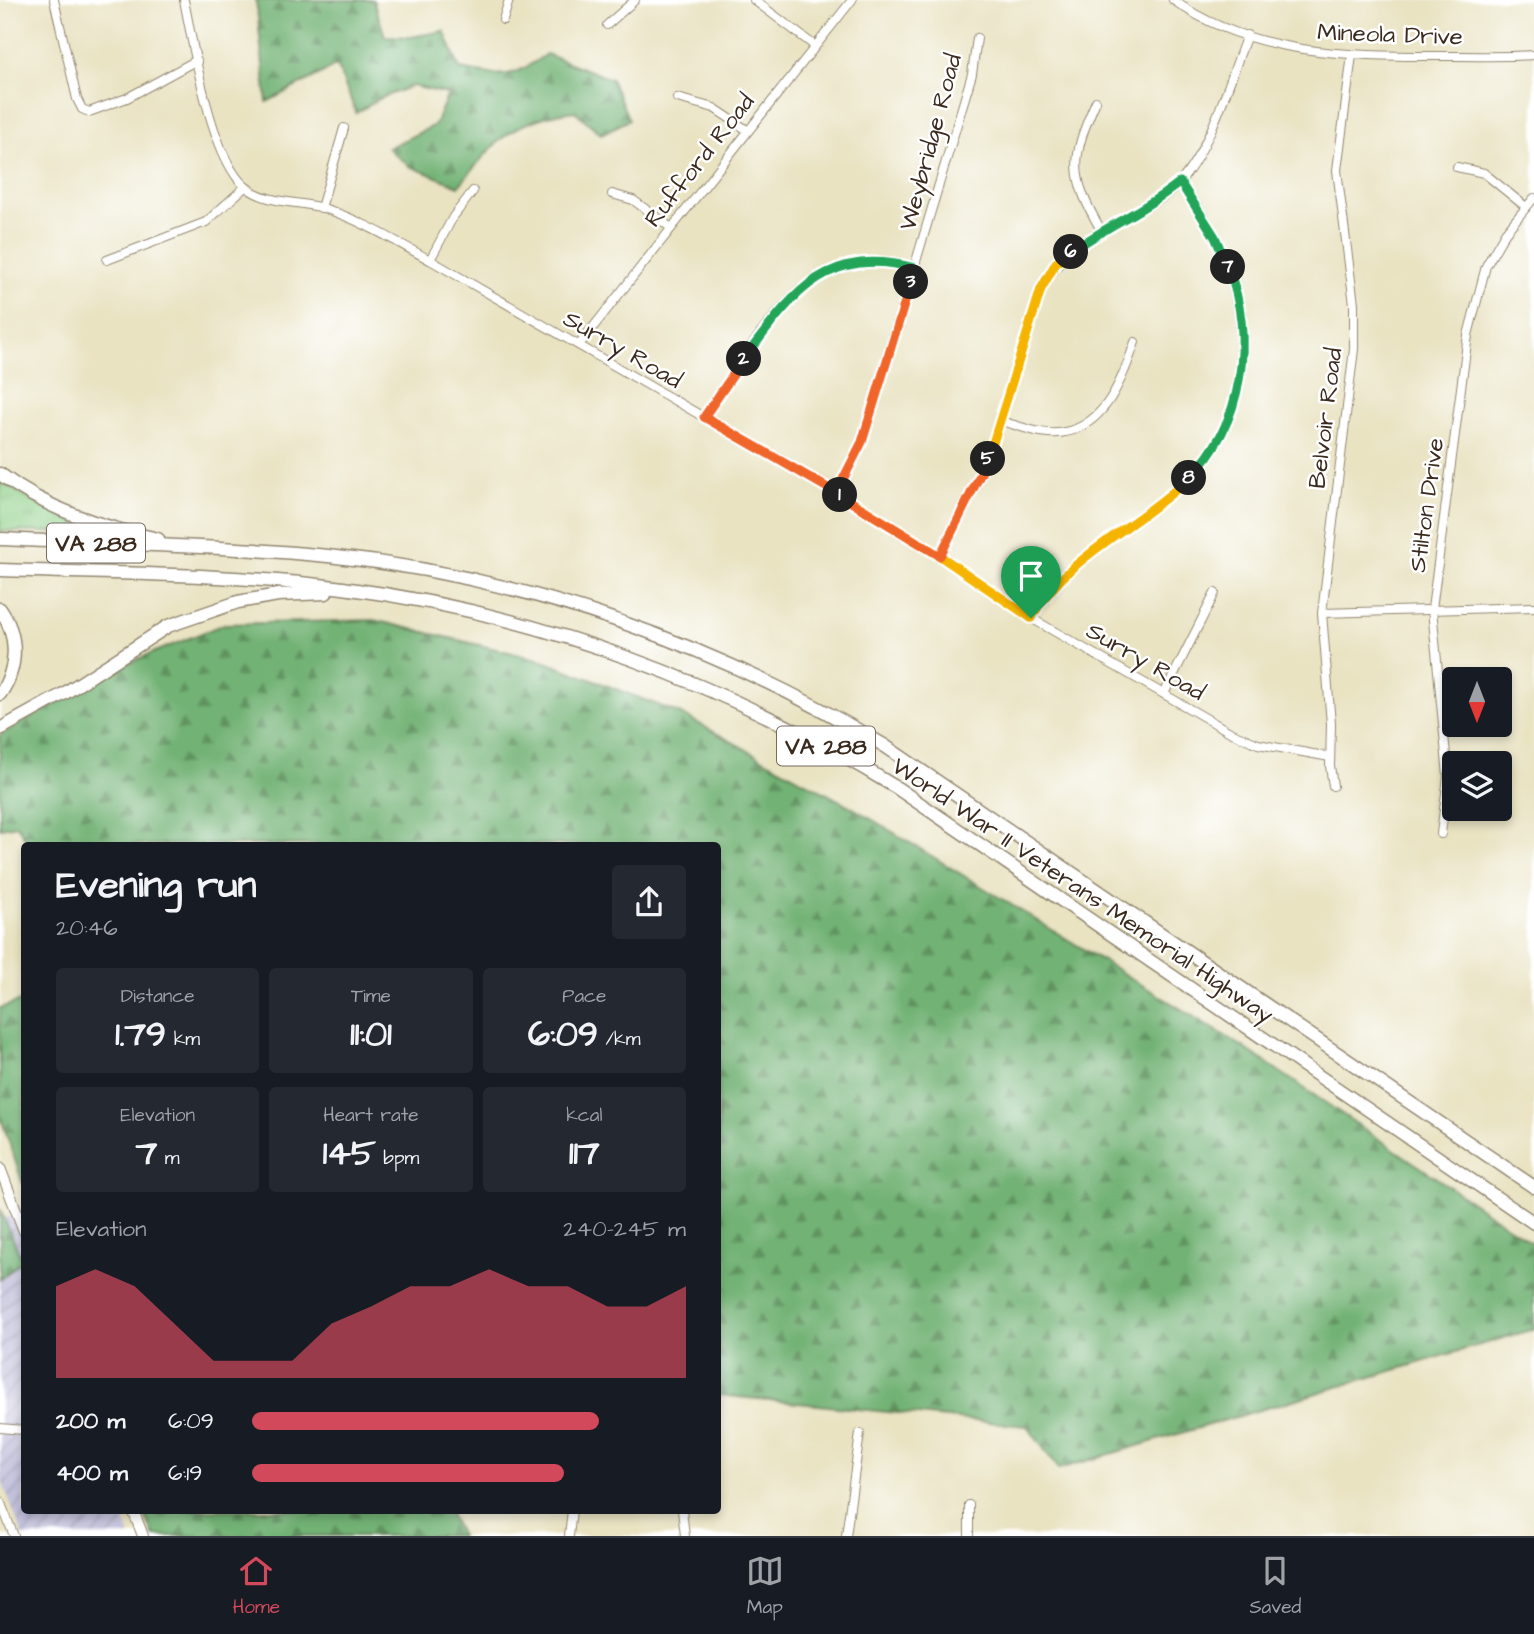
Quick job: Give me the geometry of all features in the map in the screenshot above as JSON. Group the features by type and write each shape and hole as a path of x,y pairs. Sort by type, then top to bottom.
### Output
{"highway":[{"path":"0,474 46,503 93,523 193,547"},
{"name":"World War II Veterans Memorial Highway","path":"0,539 298,553 372,562 516,591 626,624 778,687 857,729 939,780 1534,1187"},
{"name":"World War II Veterans Memorial Highway","path":"0,570 235,579 342,588 476,614 568,639 725,696 815,740 957,829 1534,1223"},
{"path":"0,729 65,692 168,626 238,602 278,595 327,593 342,588"},
{"path":"0,609 11,631 14,654 11,675 0,694"}],"main road":[{"path":"0,1168 21,1223"},
{"path":"135,1514 143,1536"}],"street":[{"path":"54,0 77,99 82,109 89,112 127,99 197,60"},
{"path":"107,260 206,222 245,187 223,156 184,0"},
{"path":"503,19 509,0"},
{"path":"607,25 635,0"},
{"path":"754,0 815,46"},
{"name":"Rufford Road","path":"579,345 852,0"},
{"name":"Mineola Drive","path":"1172,0 1196,14 1247,35 1298,50 1352,55 1534,55"},
{"path":"940,556 984,470 1041,289 1056,263 1101,230 1158,200 1180,182 1209,134 1247,35"},
{"name":"Weybridge Road","path":"836,493 862,442 972,74 977,38"},
{"name":"Belvoir Road","path":"1332,786 1331,724 1322,613 1354,349 1354,304 1338,170 1352,55"},
{"path":"677,98 714,108 747,130"},
{"path":"1096,101 1080,137 1076,163 1080,187 1101,230"},
{"path":"321,208 344,128"},
{"path":"1457,167 1484,173 1526,207"},
{"path":"1031,618 1046,595 1082,558 1194,472 1215,445 1231,412 1240,377 1242,354 1235,285 1215,237 1180,182"},
{"name":"Surry Road","path":"245,187 267,197 321,208 362,223 836,493 940,556 1031,618 1164,694 1258,744 1330,757"},
{"path":"430,260 453,217 473,191"},
{"path":"612,194 634,200 670,228"},
{"name":"Stilton Drive","path":"1441,834 1448,775 1432,609 1475,301 1494,250 1534,198"},
{"path":"704,417 766,329 795,294 815,278 841,266 865,261 892,262 915,268"},
{"path":"1001,421 1037,431 1060,433 1089,420 1118,390 1135,342"},
{"path":"1164,694 1215,593"},
{"path":"1322,613 1534,607"},
{"path":"0,1428 21,1430"},
{"path":"846,1536 860,1433"},
{"path":"0,1501 14,1536"},
{"path":"969,1505 969,1536"},
{"path":"569,1536 572,1514"},
{"path":"682,1514 685,1536"}],"shaded area":[{"path":"21,1215 21,1258 4,1218"},
{"path":"21,1261 21,1514 122,1514 130,1536 23,1536 0,1476 0,1280"}],"green space":[{"path":"256,0 373,0 385,36 411,37 444,31 460,69 505,74 523,69 546,54 611,79 629,120 601,134 575,111 536,119 508,134 496,144 459,186 409,166 388,148 435,125 448,94 412,86 381,98 356,113 337,65 267,102"},
{"path":"0,481 44,508 91,529 92,533 0,531"},
{"path":"374,620 538,659 681,714 855,809 1243,1047 1534,1244 1534,1329 1059,1469 1027,1426 721,1395 721,842 27,842 17,825 0,828 0,735 128,663 224,624"},
{"path":"21,1001 21,1178 0,1115 0,1008"},
{"path":"0,1209 21,1261 0,1280"},
{"path":"145,1514 450,1514 461,1536 154,1536"}],"route":[{"path":"1031,618 940,556 704,417 766,329 795,294 815,278 841,266 865,261 879,260 915,268 862,442 836,493 940,556 984,470 1041,289 1056,263 1101,230 1158,200 1180,182 1215,237 1235,285 1241,320 1242,365 1231,412 1215,445 1194,472 1159,503 1082,558 1046,595 1031,618"}]}
